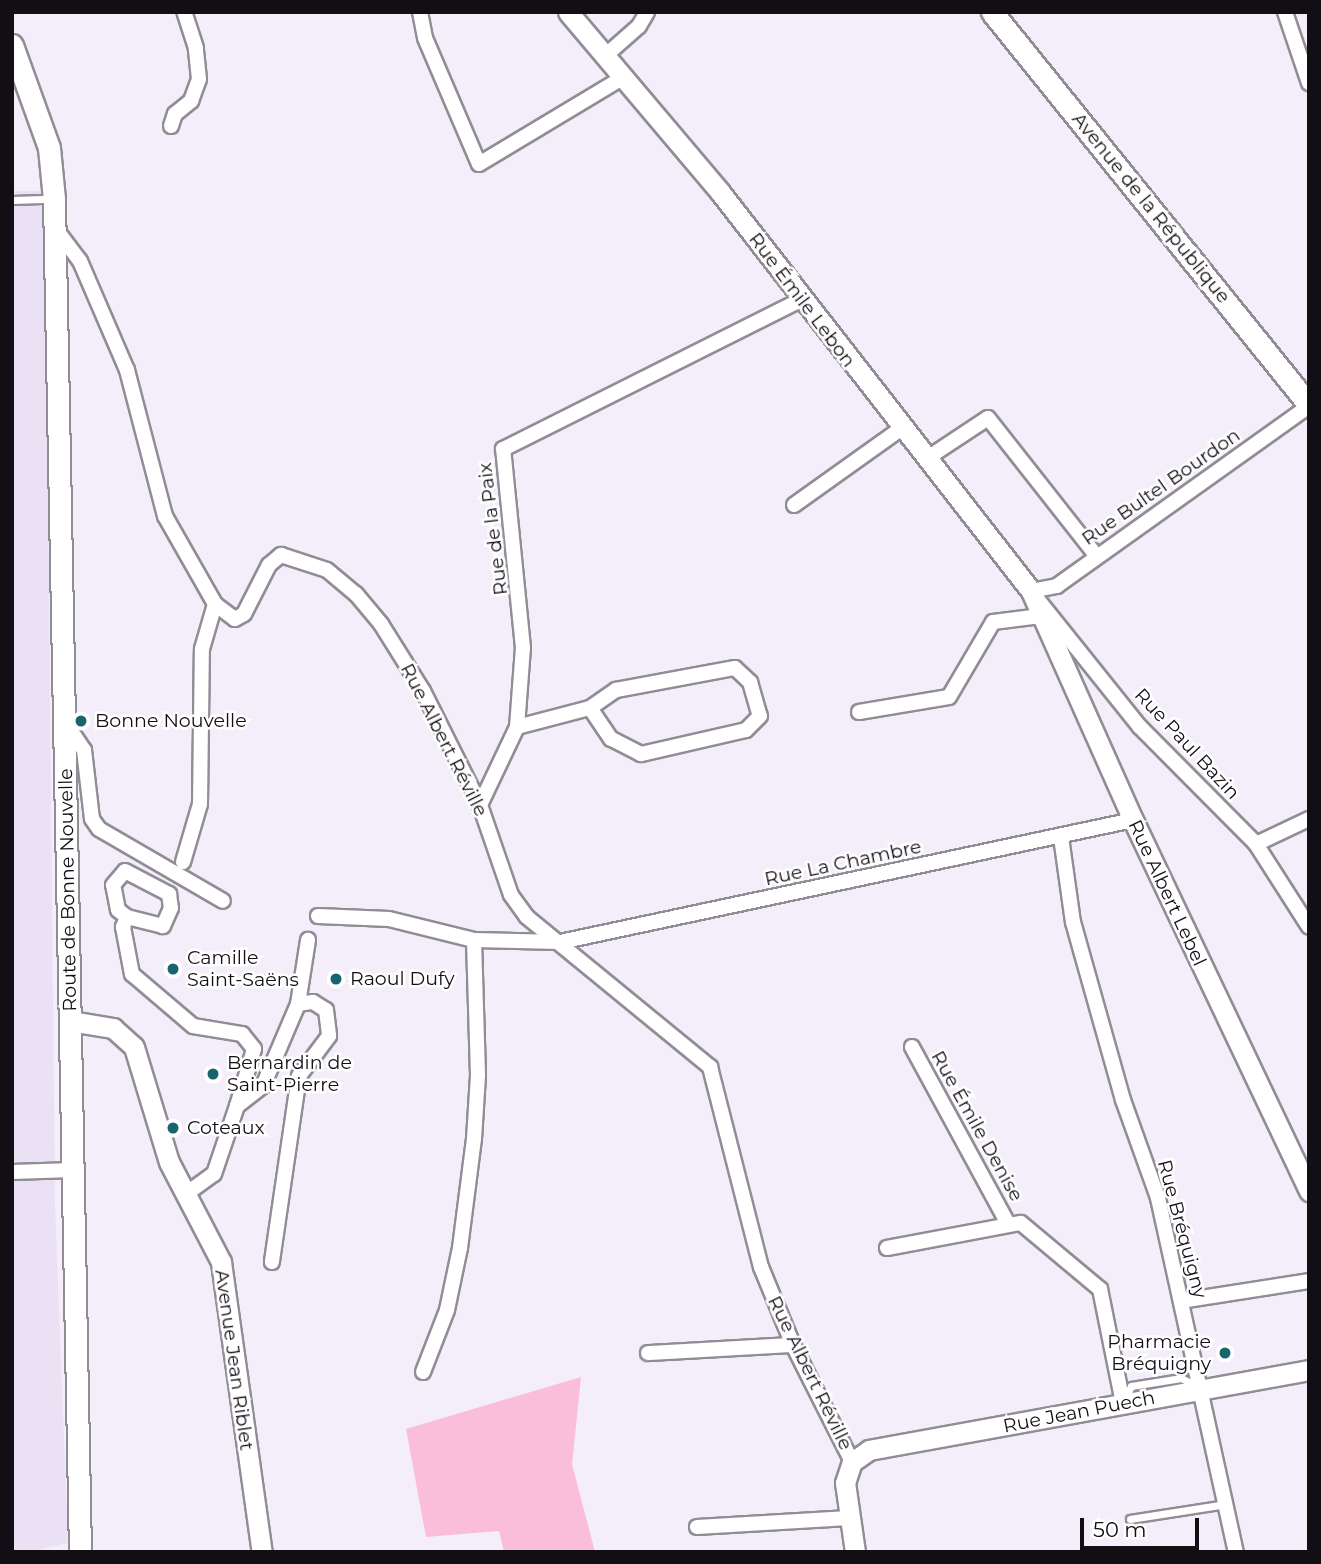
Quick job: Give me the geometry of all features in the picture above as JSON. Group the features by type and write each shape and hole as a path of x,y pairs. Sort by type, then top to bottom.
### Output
{"main road":[{"name":"Avenue de la République","path":"992,12 1309,405"},
{"name":"Route de Bonne Nouvelle","path":"12,45 49,148 54,199 80,1552"}],"street":[{"path":"171,126 175,114 191,101 199,79 196,48 184,12"},
{"path":"420,12 425,38 480,164 622,79"},
{"name":"Rue Émile Lebon","path":"568,12 720,192 801,300 1031,591"},
{"path":"605,56 639,26 647,12"},
{"path":"1285,12 1309,83"},
{"path":"55,228 80,261 127,370 164,516 215,604 202,649 200,804 183,862"},
{"name":"Rue de la Paix","path":"480,804 517,727 522,617 503,449 801,300"},
{"name":"Rue Bultel Bourdon","path":"1031,591 1058,586 1096,555 1309,405"},
{"path":"926,459 988,418 1096,555"},
{"path":"794,505 902,428"},
{"name":"Rue Albert Réville","path":"215,604 235,619 250,605 269,565 281,555 327,570 356,594 381,624 423,691 480,804 511,895 527,917 710,1067 751,1235 793,1345 852,1462 845,1483 855,1552"},
{"name":"Rue Albert Lebel","path":"1031,591 1133,820 1309,1191"},
{"name":"Rue Paul Bazin","path":"1031,591 1140,727 1256,844 1309,927"},
{"path":"859,712 949,697 993,622 1041,616"},
{"path":"517,727 590,708 616,690 734,668 750,682 760,716 746,730 641,754 611,739 590,708"},
{"path":"64,720 84,750 92,819 99,829 222,901"},
{"path":"1256,844 1309,819"},
{"name":"Rue La Chambre","path":"318,916 389,919 474,940 560,942 1133,820"},
{"name":"Rue Bréquigny","path":"1061,837 1073,922 1123,1100 1158,1198 1236,1552"},
{"path":"127,917 123,927 132,974 193,1026 242,1034 254,1049 214,1174 186,1194"},
{"path":"237,1106 263,1086 298,1004 308,940"},
{"path":"423,1372 447,1310 460,1248 474,1139 478,1075 474,940"},
{"path":"272,1262 299,1076 329,1036 326,1010 313,1002 298,1004"},
{"name":"Avenue Jean Riblet","path":"70,1021 113,1028 134,1047 163,1145 221,1262 262,1552"},
{"name":"Rue Émile Denise","path":"912,1048 1008,1224"},
{"path":"12,1172 73,1170"},
{"path":"887,1248 1021,1223 1100,1289 1123,1403"},
{"path":"1181,1301 1309,1281"},
{"path":"648,1353 793,1345"},
{"name":"Rue Jean Puech","path":"852,1462 869,1450 1309,1370"},
{"path":"697,1527 849,1518"}],"lane":[{"path":"12,200 54,199"},
{"path":"1130,1519 1226,1504"}],"shaded area":[{"path":"12,191 45,191 55,1205 68,1543 29,1552 12,1552"},
{"path":"581,1377 572,1464 595,1552 504,1552 499,1531 426,1537 406,1429"}],"place":[{"name":"Bonne Nouvelle","path":"81,721"},
{"name":"Camille Saint-Saëns","path":"173,969"},
{"name":"Raoul Dufy","path":"336,979"},
{"name":"Bernardin de Saint-Pierre","path":"213,1074"},
{"name":"Coteaux","path":"173,1128"},
{"name":"Pharmacie Bréquigny","path":"1225,1353"}]}
